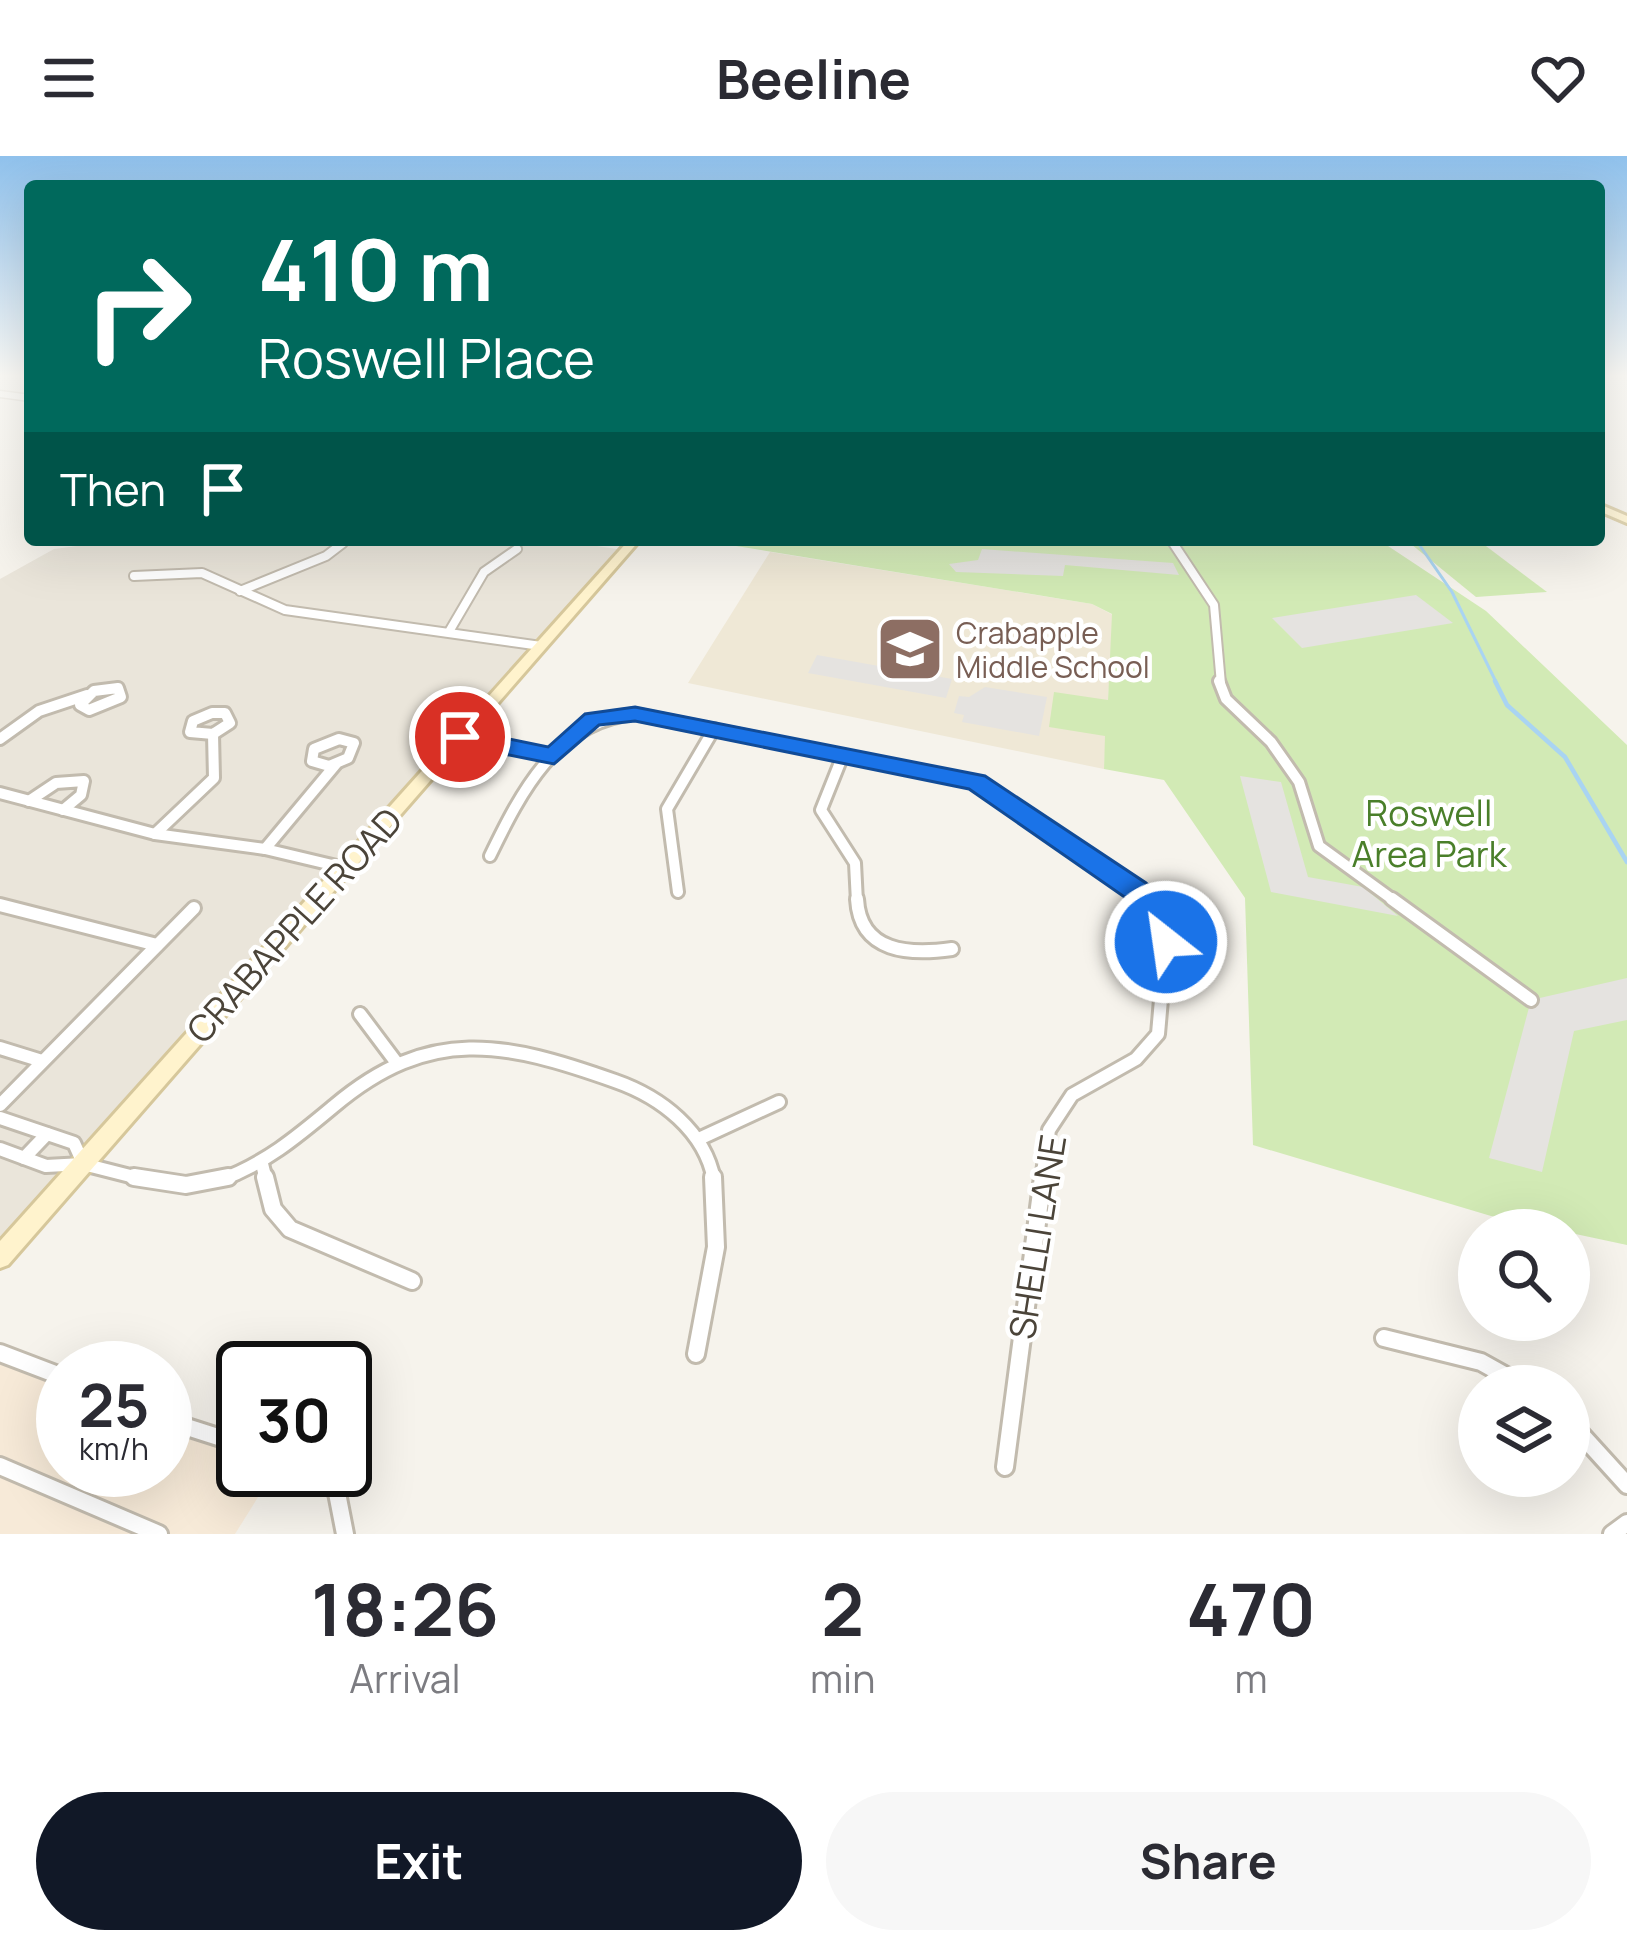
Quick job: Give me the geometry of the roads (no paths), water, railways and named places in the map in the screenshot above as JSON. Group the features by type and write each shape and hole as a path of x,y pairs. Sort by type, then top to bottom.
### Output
{"street":[{"path":"240,591 326,556 339,546"},
{"name":"CRABAPPLE ROAD","path":"0,1257 630,546"},
{"path":"1175,546 1214,604 1217,674 1226,699 1283,758 1298,782 1319,846 1531,1000"},
{"path":"450,630 469,606 485,567 517,549"},
{"path":"134,576 184,570 272,607 541,646"},
{"path":"0,739 39,711 87,694"},
{"name":"SHELLI LANE","path":"490,856 505,823 554,756 579,727 611,714 714,729 988,787 1136,891 1165,930 1158,1034 1136,1059 1072,1095 1049,1130 1005,1467"},
{"path":"678,892 668,808 714,729"},
{"path":"155,834 214,778 213,734"},
{"path":"460,737 554,756"},
{"path":"843,755 821,810 855,863 858,919 885,948 906,956 952,949"},
{"path":"265,849 336,764"},
{"path":"29,801 56,783 84,781 81,795 63,810"},
{"path":"0,793 155,834 265,849 345,868"},
{"path":"0,905 158,945"},
{"path":"0,1105 194,908"},
{"path":"360,1014 396,1062"},
{"path":"0,1149 50,1167 83,1163 152,1185 190,1186 262,1164 396,1062 472,1041 627,1081 674,1108 701,1138 720,1192 716,1266 696,1354"},
{"path":"0,1048 42,1061"},
{"path":"701,1138 779,1102"},
{"path":"0,1118 74,1143 83,1163"},
{"path":"24,1158 46,1135"},
{"path":"262,1164 273,1209 290,1229 412,1281"},
{"path":"1384,1338 1486,1365"},
{"path":"0,1353 36,1367"},
{"path":"1590,1444 1627,1485"},
{"path":"0,1466 159,1534"},
{"path":"338,1497 345,1534"},
{"path":"1612,1534 1627,1523"}],"waterway":[{"path":"1420,546 1452,592 1497,684"},
{"path":"1495,681 1507,705 1565,757 1627,862"}],"place":[{"name":"Crabapple Middle School","path":"910,649"}],"park label":[{"name":"Roswell Area Park","path":"1429,832"}]}
